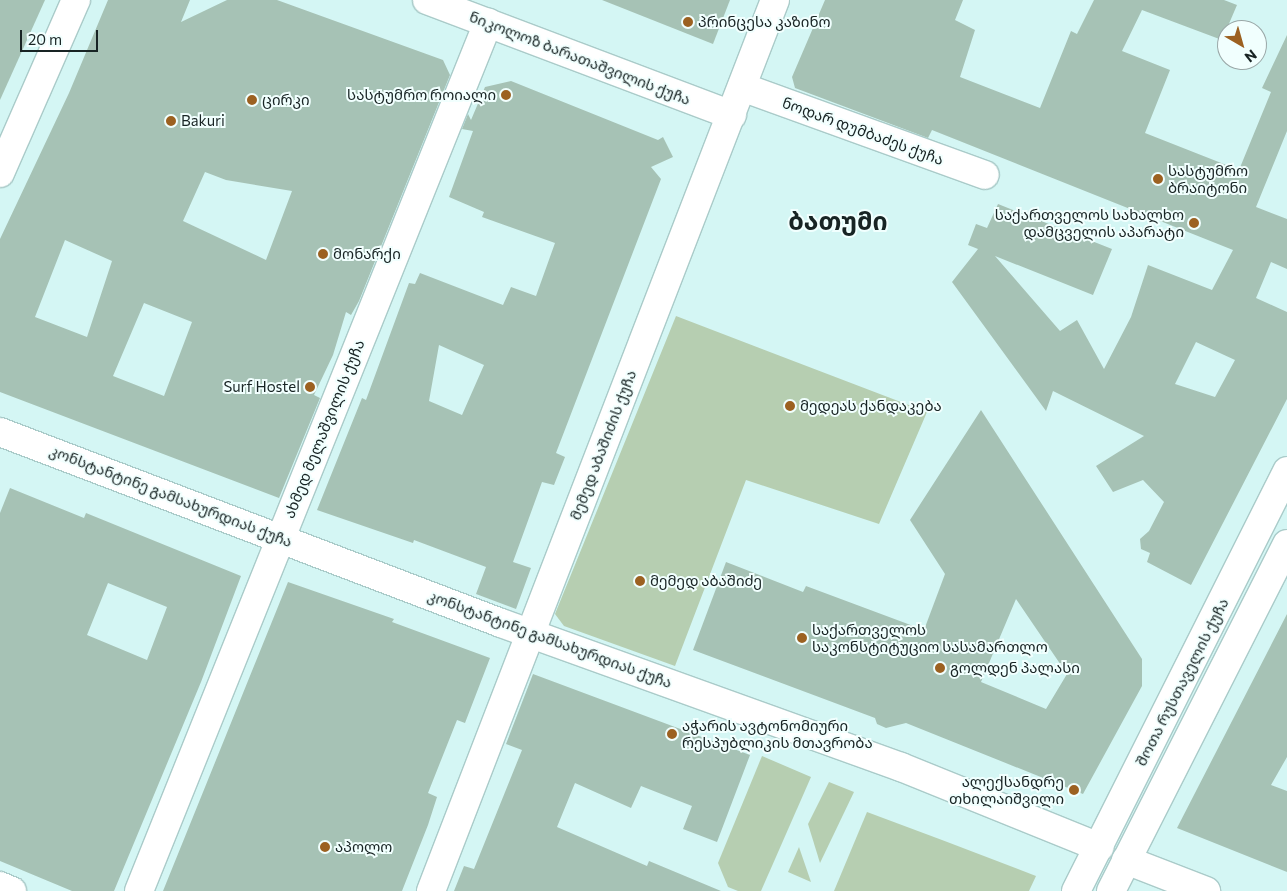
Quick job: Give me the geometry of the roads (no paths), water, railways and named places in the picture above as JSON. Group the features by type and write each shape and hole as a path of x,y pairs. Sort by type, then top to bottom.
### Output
{"street":[{"path":"0,173 76,0"},
{"name":"ნიკოლოზ ბარათაშვილის ქუჩა","path":"427,0 732,115"},
{"name":"მემედ აბაშიძის ქუჩა","path":"432,891 775,0"},
{"name":"ახმედ მელაშვილის ქუჩა","path":"140,891 279,538 488,23"},
{"name":"ნოდარ დუმბაძეს ქუჩა","path":"742,87 985,174"},
{"name":"კონსტანტინე გამსახურდიას ქუჩა","path":"3,441 279,538 530,633 901,767 1098,847"},
{"name":"შოთა რუსთაველის ქუჩა","path":"1076,891 1287,472"},
{"name":"შოთა რუსთაველის ქუჩა","path":"1111,891 1287,544"},
{"path":"1126,860 1206,891"},
{"path":"0,886 12,891"}],"place":[{"name":"პრინცესა კაზინო","path":"688,22"},
{"name":"სასტუმრო როიალი","path":"506,95"},
{"name":"ცირკი","path":"252,100"},
{"name":"Bakuri","path":"171,121"},
{"name":"სასტუმრო ბრაიტონი","path":"1158,179"},
{"name":"საქართველოს სახალხო დამცველის აპარატი","path":"1194,223"},
{"name":"მონარქი","path":"323,254"},
{"name":"Surf Hostel","path":"310,387"},
{"name":"მედეას ქანდაკება","path":"790,406"},
{"name":"მემედ აბაშიძე","path":"640,581"},
{"name":"საქართველოს საკონსტიტუციო სასამართლო","path":"802,638"},
{"name":"გოლდენ პალასი","path":"940,668"},
{"name":"აჭარის ავტონომიური რესპუბლიკის მთავრობა","path":"672,734"},
{"name":"ალექსანდრე თხილაიშვილი","path":"1074,790"},
{"name":"აპოლო","path":"325,847"}],"district":[{"name":"ბათუმი","path":"838,220"}]}
